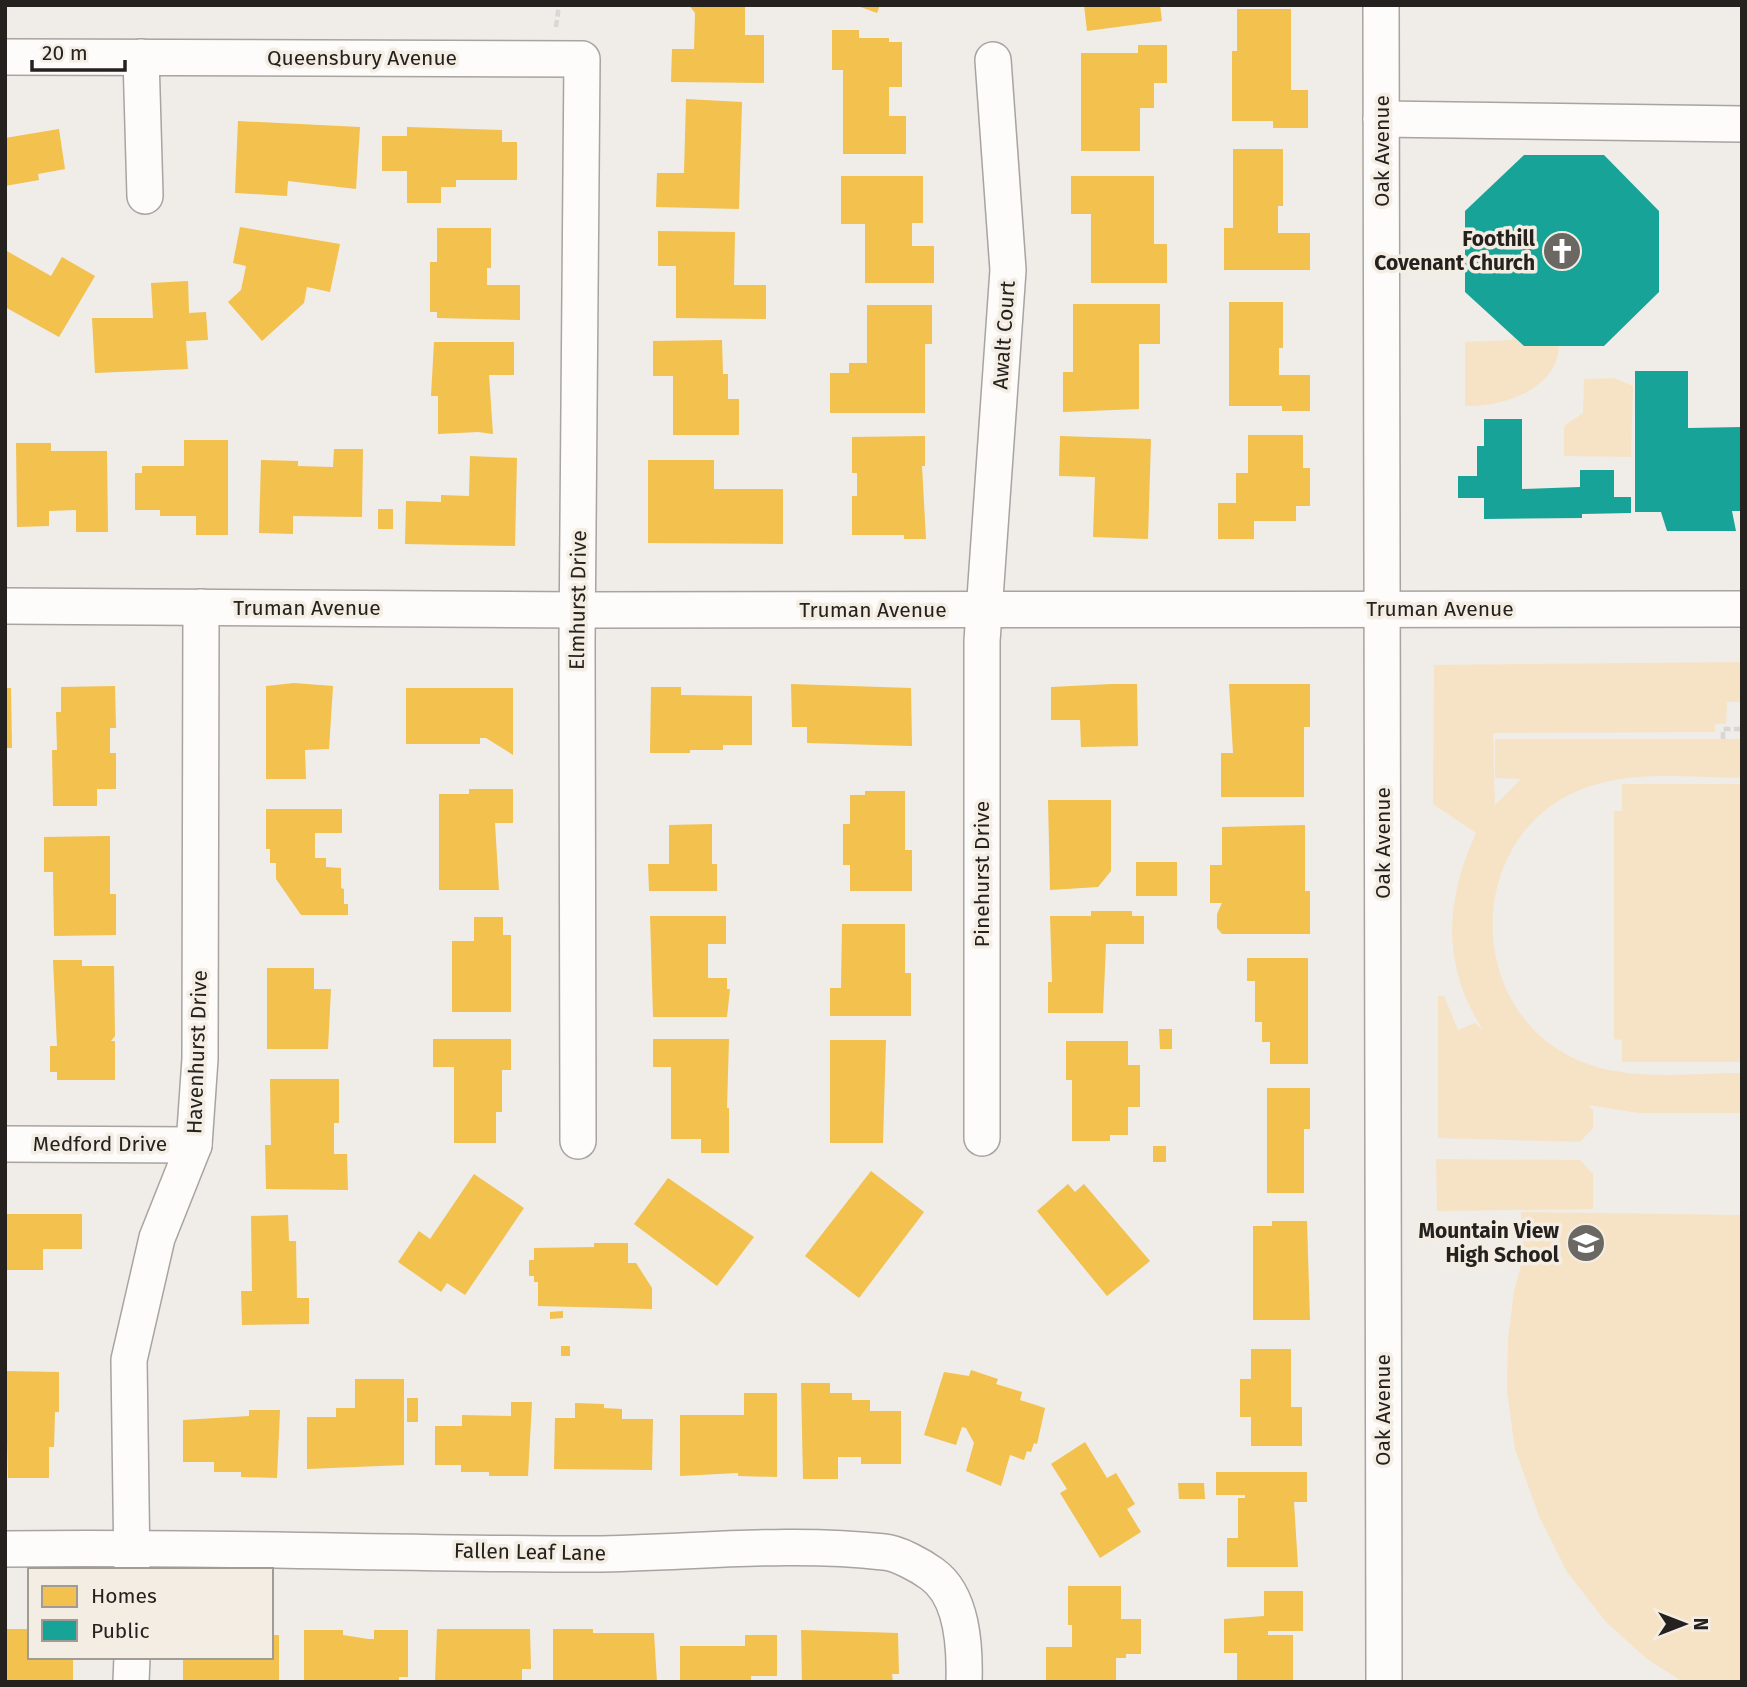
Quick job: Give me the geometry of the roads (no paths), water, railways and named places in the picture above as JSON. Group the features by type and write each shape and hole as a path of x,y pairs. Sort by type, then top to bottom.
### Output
{"street":[{"name":"Oak Avenue","path":"1381,5 1384,1682"},
{"name":"Queensbury Avenue","path":"5,57 582,59"},
{"path":"141,57 145,196"},
{"name":"Elmhurst Drive","path":"578,1141 582,59"},
{"name":"Awalt Court","path":"985,610 1008,270 993,60"},
{"path":"1381,119 1742,124"},
{"name":"Truman Avenue","path":"5,606 578,610 1742,609"},
{"name":"Havenhurst Drive","path":"132,1558 128,1360 157,1238 194,1145 200,1045 201,607"},
{"name":"Pinehurst Drive","path":"982,1138 982,641 985,610"},
{"name":"Medford Drive","path":"5,1144 194,1145"},
{"name":"Fallen Leaf Lane","path":"5,1549 132,1558 594,1554 792,1548 888,1552 934,1575 954,1602 964,1657 964,1682"},
{"path":"131,1682 132,1659"}],"place":[{"name":"Foothill Covenant Church","path":"1562,251"},
{"name":"Mountain View High School","path":"1586,1243"}]}
